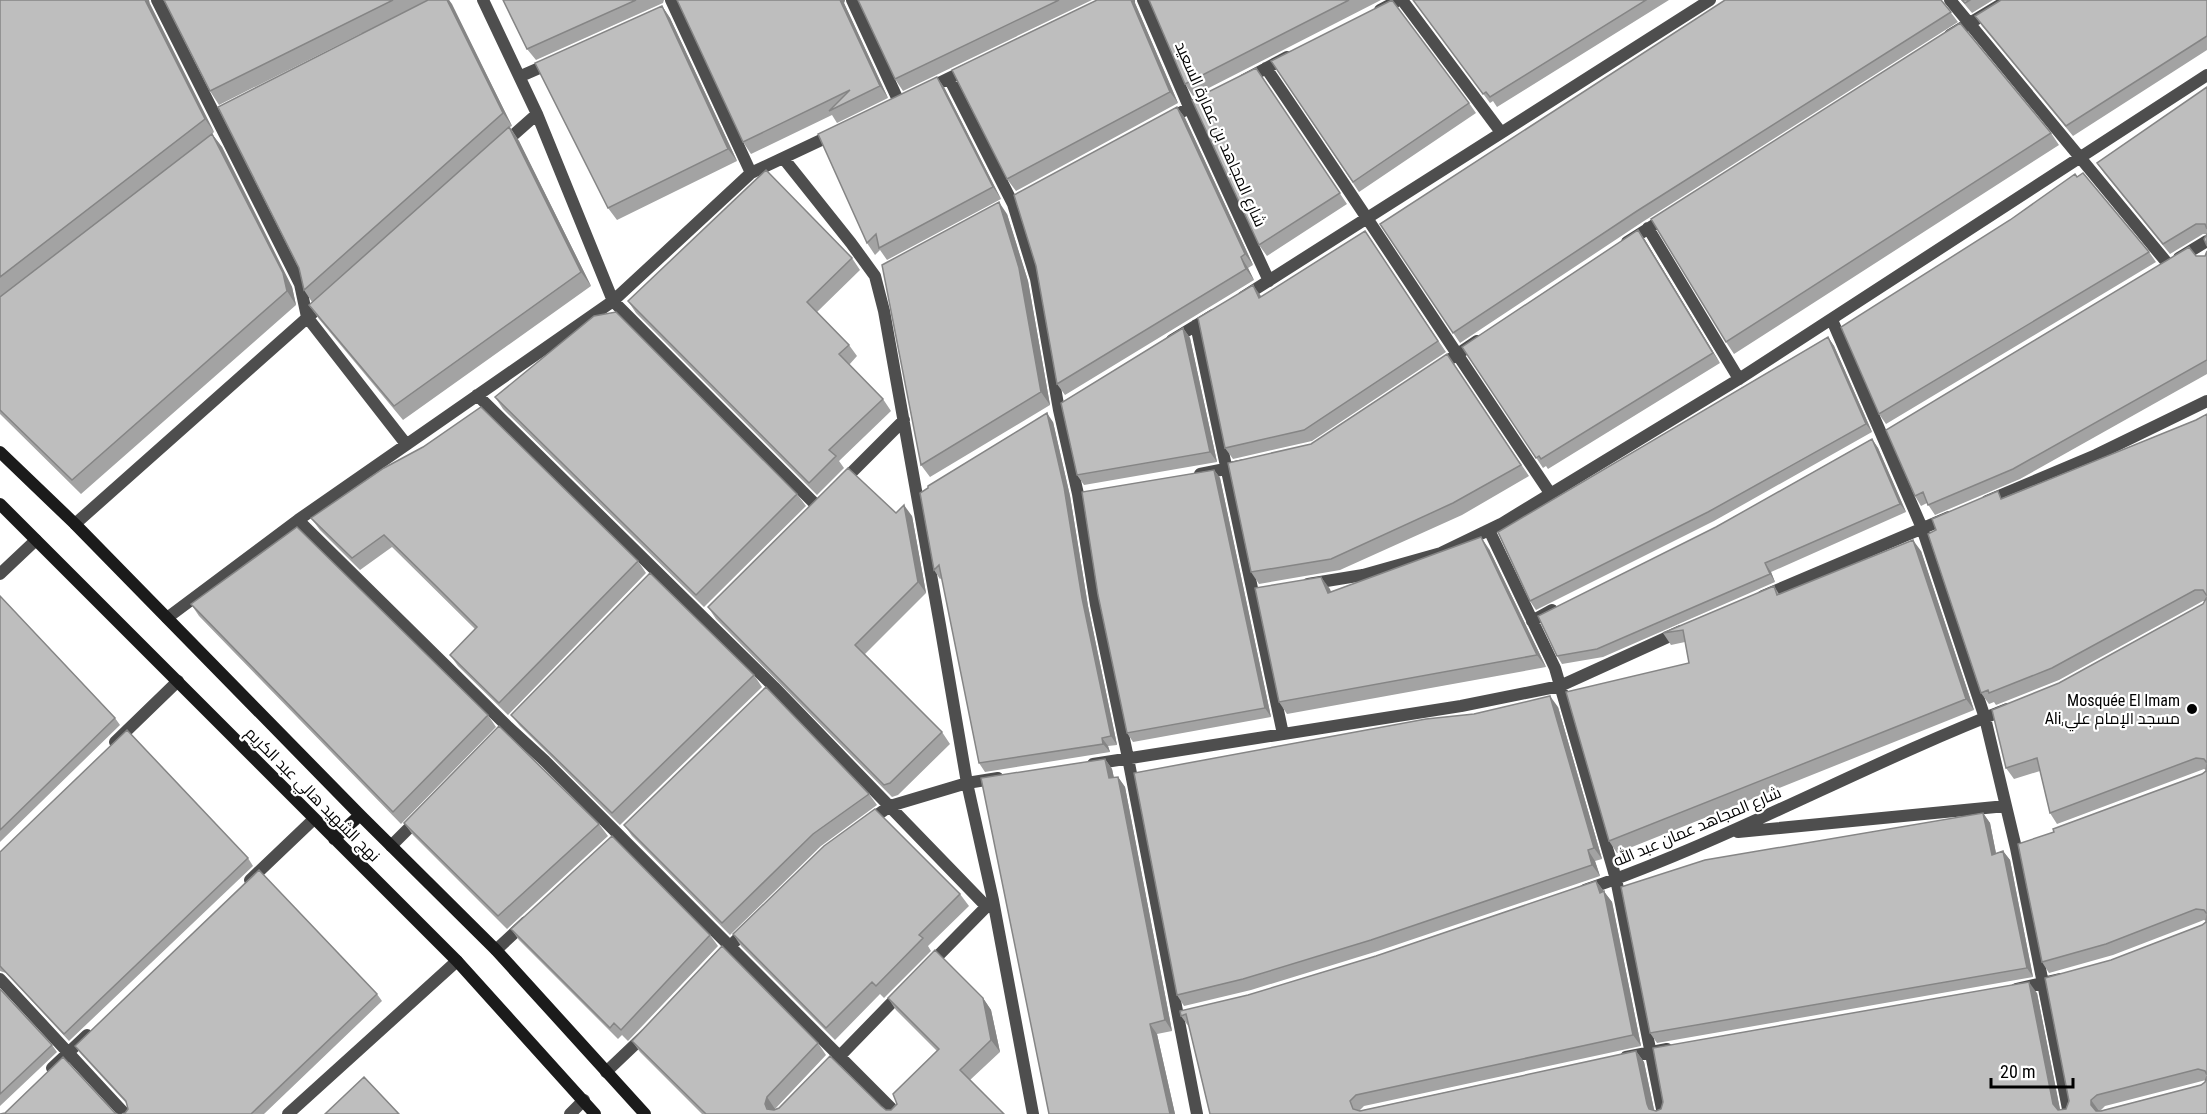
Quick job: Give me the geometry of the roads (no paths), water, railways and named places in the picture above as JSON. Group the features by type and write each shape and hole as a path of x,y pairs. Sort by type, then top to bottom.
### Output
{"main road":[{"path":"0,452 75,524 360,815 496,950 645,1114"},
{"name":"نهج الشهيد هالي عبد الكريم","path":"0,504 457,962 595,1114"},
{"path":"334,838 360,815"}],"street":[{"path":"157,0 220,113 219,138 300,284 307,317 406,444"},
{"path":"483,0 521,76 613,301 821,502 903,420"},
{"path":"852,0 904,100 982,63"},
{"name":"شارع المجاهد بن عمارة السعيد","path":"1143,0 1269,281"},
{"path":"1371,14 1400,0 1500,131"},
{"path":"1166,344 1269,281 1500,131 1710,0"},
{"path":"1950,0 2082,158 2163,267 2203,244 2207,259"},
{"path":"1938,43 2008,0"},
{"path":"673,6 751,173"},
{"path":"1237,83 1295,53"},
{"path":"521,76 562,58"},
{"path":"1266,68 1368,217 1456,354 1550,493"},
{"path":"1297,586 1363,575 1441,553 1488,530 1739,379 2207,75"},
{"path":"949,78 1012,204 1036,279 1059,410 1084,493 1096,605 1183,1015 1197,1114"},
{"path":"1160,124 1218,93"},
{"path":"493,153 537,114"},
{"path":"167,618 298,520 613,301 751,173 847,128"},
{"path":"784,159 851,243 880,274 884,311 903,420 922,492 967,783 989,903 1033,1114"},
{"path":"1619,247 1678,209"},
{"path":"1648,228 1739,379"},
{"path":"75,524 334,294"},
{"path":"1832,320 1922,528 1985,718 2006,806 2021,846 2042,984 2069,1114"},
{"path":"1196,325 1226,469 1259,592 1283,734"},
{"path":"1429,373 1485,336"},
{"path":"477,395 653,577 708,615 769,691 989,903"},
{"path":"1749,602 2096,455 2207,401"},
{"path":"1192,475 1255,463"},
{"path":"298,520 545,761 618,837 897,1114"},
{"path":"1488,530 1555,668 1616,879 1663,1114"},
{"path":"0,574 36,540"},
{"path":"1532,621 1562,605"},
{"path":"1082,765 1461,706 1560,686 1696,625"},
{"path":"102,755 178,681"},
{"name":"شارع المجاهد عمان عبد الله","path":"1571,894 1616,879 1727,833 2019,705"},
{"path":"854,832 890,806 967,783 1013,776"},
{"path":"1727,833 2006,806"},
{"path":"391,846 424,812"},
{"path":"238,892 314,819"},
{"path":"822,1073 989,903"},
{"path":"496,950 531,918"},
{"path":"705,973 754,923"},
{"path":"288,1114 457,962"},
{"path":"2007,990 2074,975"},
{"path":"0,979 125,1114"},
{"path":"606,1072 655,1024"},
{"path":"44,1076 93,1029"},
{"path":"1617,1059 1674,1048"},
{"path":"570,1114 584,1100"}],"place":[{"name":"Mosquée El Imam Ali,مسجد الإمام علي","path":"2192,709"}]}
